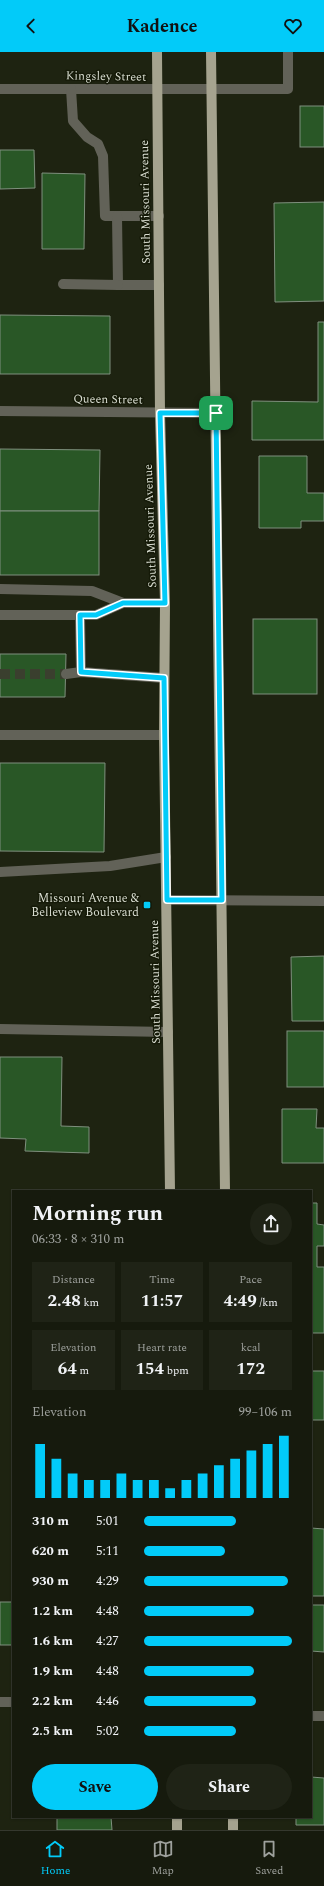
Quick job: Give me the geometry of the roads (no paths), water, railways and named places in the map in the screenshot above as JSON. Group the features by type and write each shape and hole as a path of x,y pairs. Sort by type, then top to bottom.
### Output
{"main road":[{"name":"South Missouri Avenue","path":"156,52 160,413 165,603 164,735 170,1190"},
{"path":"211,52 225,1190"},
{"path":"177,1818 177,1830"},
{"path":"233,1818 233,1830"}],"street":[{"name":"Kingsley Street","path":"0,89 288,90 288,52"},
{"path":"71,89 73,121 87,137 98,144 103,156 105,216 158,216"},
{"path":"117,216 118,285"},
{"path":"63,284 159,285"},
{"name":"Queen Street","path":"0,411 216,413"},
{"path":"0,589 92,591 123,603 165,603"},
{"path":"0,615 96,615 123,603"},
{"path":"80,615 81,672"},
{"path":"66,674 81,672 164,678"},
{"path":"0,735 164,735"},
{"path":"0,872 110,866 166,857"},
{"path":"167,900 324,901"},
{"path":"0,1029 168,1032"},
{"path":"0,1702 12,1702"},
{"path":"312,1716 324,1716"}],"tunnel":[{"path":"0,674 66,674"}],"place":[{"name":"Missouri Avenue & Belleview Boulevard","path":"147,905"}]}
